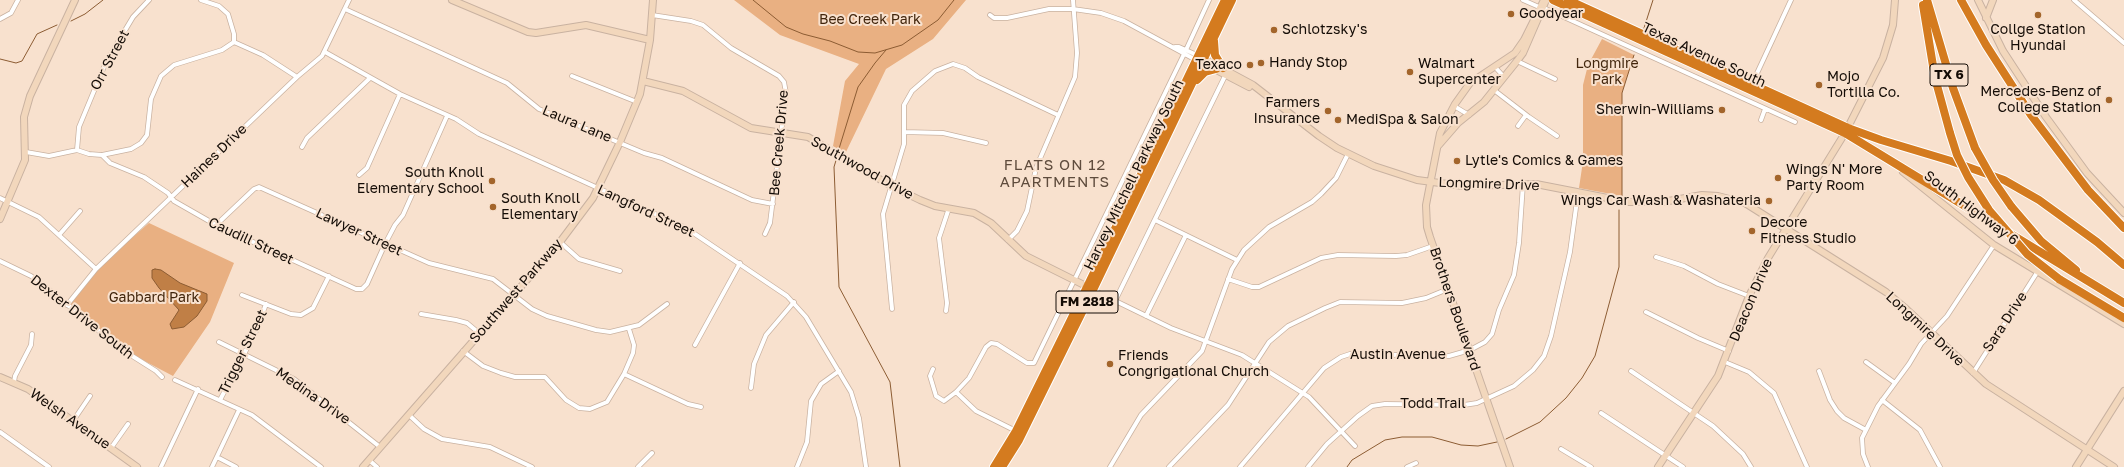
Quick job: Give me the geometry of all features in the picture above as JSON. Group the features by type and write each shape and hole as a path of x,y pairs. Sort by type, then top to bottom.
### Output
{"highway":[{"name":"Harvey Mitchell Parkway South","path":"994,467 1016,430 1191,89 1201,59 1225,0"},
{"name":"Harvey Mitchell Parkway South","path":"1002,467 1019,440 1090,288 1201,59 1215,36 1232,0"},
{"name":"Texas Avenue South","path":"1553,0 1783,106 1847,130"},
{"name":"Texas Avenue South","path":"1568,0 1798,105 1847,130"},
{"path":"1923,0 1936,78 1957,155 1968,177 1989,210 2024,250 2059,279 2124,318"},
{"name":"TX 6","path":"1927,0 1953,88 1975,148 1993,180 2011,206 2041,241 2099,287 2124,303"},
{"path":"1961,0 1986,45 2031,115 2088,190 2124,228"},
{"path":"1191,89 1203,74 1221,70 1213,50 1215,36"},
{"path":"1695,66 1705,62"},
{"path":"1783,106 1794,107 1798,105"},
{"path":"1847,130 1951,161 2004,180 2039,200 2097,242 2124,265"},
{"name":"South Highway 6","path":"1847,130 1892,164"},
{"path":"1892,164 1925,181 2070,271 2099,287"}],"street":[{"path":"0,19 11,13 18,0"},
{"path":"0,219 23,168 26,152 24,117 30,96 75,0"},
{"name":"Orr Street","path":"77,150 79,127 106,62 133,17 149,0"},
{"path":"201,0 219,6 228,14 234,34 234,42"},
{"name":"Haines Drive","path":"67,305 96,269 325,52 349,0"},
{"path":"452,0 528,32 586,25 650,40"},
{"name":"Southwest Parkway","path":"363,467 560,242 587,207 599,188 637,102 643,82 650,40 653,0"},
{"path":"1008,240 1017,231 1027,211 1036,168 1071,88 1077,64 1073,0"},
{"path":"933,369 930,376 938,398 941,400 947,400 969,378 986,347 991,343 997,344 1031,364 1036,360 1209,0"},
{"name":"Texas Avenue South","path":"1523,0 1795,122"},
{"name":"Brothers Boulevard","path":"1437,147 1454,127 1469,115 1494,90 1517,61 1545,0"},
{"path":"1752,84 1791,0"},
{"name":"Deacon Drive","path":"1658,467 1694,414 1725,362 1750,296 1768,258 1847,130 1883,58 1893,25 1895,0"},
{"path":"1978,1 1984,4 1993,0"},
{"path":"1986,18 1993,0"},
{"path":"2074,0 2124,43"},
{"path":"1978,1 2015,70 2046,117 2087,173 2124,213"},
{"name":"Brothers Boulevard","path":"1510,467 1433,246 1427,227 1426,214 1430,182 1440,133 1454,106 1470,83 1495,68 1515,53 1542,8"},
{"name":"Laura Lane","path":"345,9 507,83 539,109 662,158 752,200 773,204"},
{"name":"Longmire Drive","path":"990,16 994,18 1007,18 1042,10 1073,9 1112,16 1201,59 1256,88 1279,104 1319,136 1348,154 1398,175 1430,182 1463,186 1536,184 1621,201 1649,203 1693,196 1718,196 1754,207 1886,292 1973,374 1986,384 2114,467"},
{"name":"Bee Creek Drive","path":"652,15 691,21 703,25 731,48 779,76 784,82 786,93 782,132 770,223 765,234"},
{"path":"26,152 49,156 77,150 89,154 102,155 131,149 141,143 147,135 155,87 161,76 170,68 194,57 222,50 234,42"},
{"path":"234,42 264,55 298,77"},
{"name":"Langford Street","path":"325,52 400,94 456,119 479,134 686,228 740,263 794,302 806,317 840,372 857,406 866,467"},
{"path":"1517,61 1555,78"},
{"path":"892,309 883,214 893,187 904,144 903,113 907,98 934,71 948,64 965,68 978,77 1058,115"},
{"path":"1691,75 1695,66"},
{"path":"1495,68 1504,77"},
{"path":"1115,301 1155,220 1221,70"},
{"path":"572,76 637,102"},
{"path":"302,147 307,138 370,78"},
{"name":"Southwood Drive","path":"643,82 683,91 751,128 808,137 893,187 935,206 965,210 983,218 1034,261 1170,328 1242,355 1314,401 1355,446"},
{"path":"1494,90 1526,115 1557,136"},
{"path":"359,175 366,168 400,94"},
{"path":"1454,106 1469,115"},
{"path":"1760,120 1765,109"},
{"path":"1518,126 1526,115"},
{"path":"385,244 395,225 403,215 448,116"},
{"path":"904,132 943,133 986,144"},
{"path":"1110,467 1141,415 1198,356 1206,341 1228,279 1237,260 1262,232 1312,202 1321,194 1336,178 1348,154"},
{"name":"Caudill Street","path":"102,155 110,163 144,177 168,193 171,198 216,225 356,289 365,287 385,244"},
{"name":"South Highway 6","path":"1892,164 1994,245 2124,324"},
{"name":"Austin Avenue","path":"1240,467 1324,368 1332,361 1350,354 1449,356 1470,350 1485,342 1492,334 1499,310 1514,275 1519,242 1523,184"},
{"name":"Lawyer Street","path":"216,225 254,189 260,187 429,263 493,279 512,296 532,309 547,316 596,330 610,332 629,329 644,323 657,310 667,304"},
{"name":"Todd Trail","path":"1308,467 1326,444 1365,410 1378,404 1464,405 1486,399 1514,386 1527,376 1544,356 1551,336 1563,290 1578,193"},
{"path":"0,198 32,212 60,235 96,269"},
{"path":"946,311 947,303 939,238 949,208"},
{"path":"60,235 80,211"},
{"path":"1155,220 1237,260"},
{"path":"1146,316 1186,235"},
{"path":"560,242 579,258 620,271"},
{"path":"1868,467 1862,447 1862,438 1882,400 1921,344 1947,316 1994,245"},
{"path":"1228,279 1252,287 1259,287 1321,258 1338,255 1407,255 1433,246"},
{"path":"1656,257 1684,266 1718,284 1750,296"},
{"name":"Dexter Drive South","path":"0,261 31,276 118,347 156,371 162,377"},
{"path":"695,345 740,263"},
{"name":"Sara Drive","path":"1973,374 2038,271"},
{"path":"242,295 295,314 307,312 318,301 329,276"},
{"path":"1169,467 1228,405 1269,342 1279,332 1332,304 1350,301 1402,303 1426,298 1448,289"},
{"path":"751,388 754,364 766,335 794,302"},
{"name":"Trigger Street","path":"220,400 256,331 266,304"},
{"path":"1646,312 1698,338 1729,351"},
{"path":"421,314 466,323 479,333"},
{"path":"463,351 487,368 515,377 545,377 566,400 585,410 596,408 607,402 624,374 633,349 629,329"},
{"path":"14,382 15,376 31,345 32,334"},
{"name":"Medina Drive","path":"219,342 294,379 380,447"},
{"path":"1725,362 1749,372 1774,393 1807,467"},
{"path":"1866,362 1895,383"},
{"path":"1631,371 1725,436 1744,454 1751,467"},
{"path":"1819,371 1830,400 1837,411 1844,418 1866,430"},
{"path":"797,467 807,442 811,401 821,384 840,372"},
{"path":"624,374 688,404 701,407"},
{"name":"Welsh Avenue","path":"0,377 14,382 73,421 134,466"},
{"path":"175,380 198,389 265,423 321,467"},
{"path":"161,467 198,389"},
{"path":"2076,467 2124,391"},
{"path":"956,392 976,411 1016,430"},
{"path":"73,421 90,396"},
{"path":"1882,400 1920,430 1940,467"},
{"path":"212,467 239,410"},
{"path":"1601,413 1683,467"},
{"path":"409,415 424,429 442,439 490,447 532,467"},
{"path":"111,448 128,424"},
{"path":"0,432 49,467"},
{"path":"1561,449 1591,467"},
{"path":"638,467 652,453"},
{"path":"217,457 236,467"},
{"path":"369,460 377,467"},
{"path":"1407,467 1416,463"}],"green space":[{"name":"Bee Creek Park","path":"734,0 966,0 933,39 886,69 845,154 833,146 845,81 859,64 780,35"},
{"name":"Longmire Park","path":"1602,39 1634,55 1622,93 1622,196 1579,188 1583,161 1583,85 1588,65"},
{"name":"Gabbard Park","path":"149,223 234,263 210,322 173,376 118,347 67,305 96,269"}],"shaded area":[{"path":"152,270 161,270 180,283 207,294 207,301 197,316 184,327 172,329 170,324 179,310 152,278"}],"waterway":[{"path":"71,21 85,14 103,0"},
{"path":"753,0 786,27 803,34 830,41 858,52 875,53 902,45 938,20 954,0"},
{"path":"1644,28 1653,0"},
{"path":"0,59 16,63 22,61 37,34 57,25"},
{"path":"838,152 858,87 886,50"},
{"path":"1622,196 1622,93 1634,55"},
{"path":"837,157 834,167 839,287 890,382 900,467"},
{"path":"1506,439 1540,422 1566,398 1582,378 1595,356 1619,267 1619,210"},
{"path":"1347,467 1352,460 1385,440 1402,437 1432,437 1461,445 1478,446 1497,442"}],"place":[{"name":"Goodyear","path":"1511,14"},
{"name":"Collge Station Hyundai","path":"2038,15"},
{"name":"Schlotzsky's","path":"1274,30"},
{"name":"Handy Stop","path":"1261,63"},
{"name":"Texaco","path":"1250,65"},
{"name":"Walmart Supercenter","path":"1410,72"},
{"name":"Mojo Tortilla Co.","path":"1819,85"},
{"name":"Mercedes-Benz of College Station","path":"2109,100"},
{"name":"Sherwin-Williams","path":"1722,110"},
{"name":"Farmers Insurance","path":"1328,111"},
{"name":"MediSpa & Salon","path":"1338,120"},
{"name":"Lytle's Comics & Games","path":"1457,161"},
{"name":"Wings N' More Party Room","path":"1778,178"},
{"name":"South Knoll Elementary School","path":"492,181"},
{"name":"Wings Car Wash & Washateria","path":"1769,201"},
{"name":"South Knoll Elementary","path":"493,207"},
{"name":"Decore Fitness Studio","path":"1752,231"},
{"name":"Friends Congrigational Church","path":"1110,364"}],"district":[{"name":"FLATS ON 12 APARTMENTS","path":"1055,174"}]}
